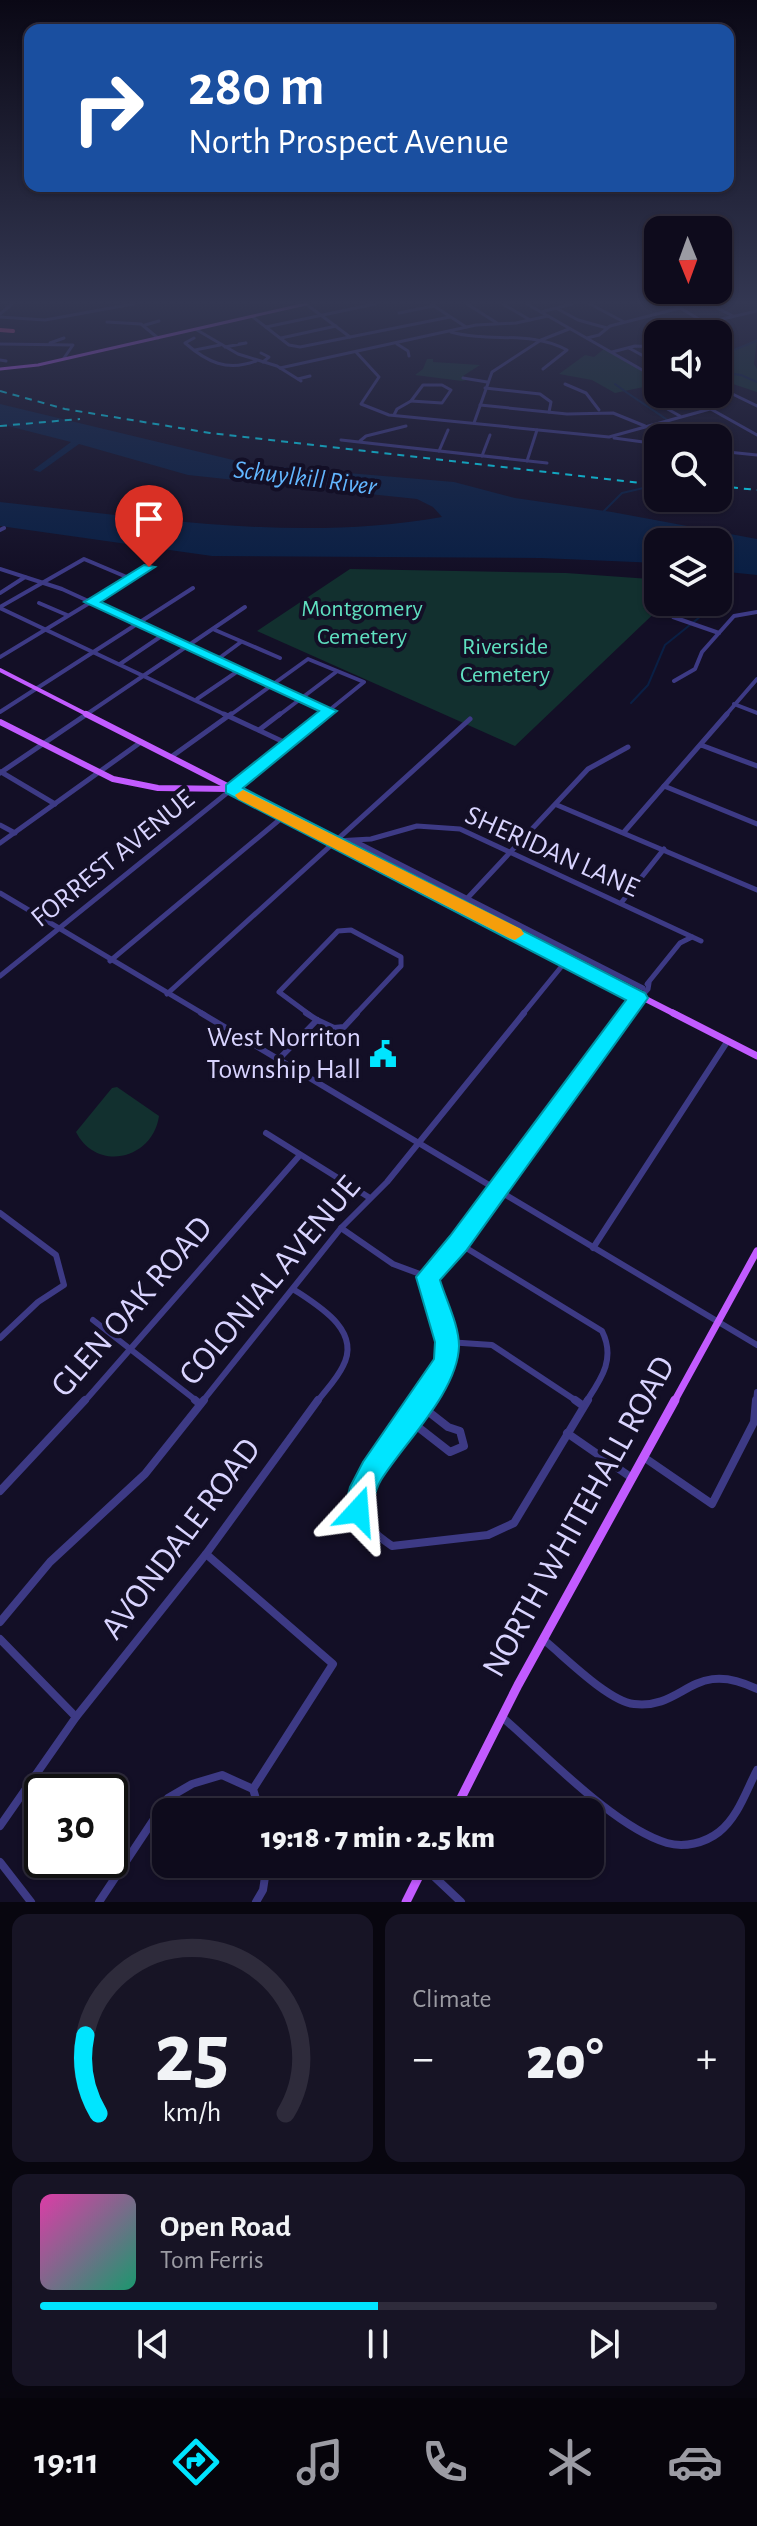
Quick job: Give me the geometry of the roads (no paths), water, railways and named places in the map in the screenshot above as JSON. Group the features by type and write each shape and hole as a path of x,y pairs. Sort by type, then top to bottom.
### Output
{"main road":[{"path":"0,670 566,961 757,1055"},
{"path":"0,722 97,773 143,786 231,789"},
{"name":"NORTH WHITEHALL ROAD","path":"461,1798 543,1640 757,1251"},
{"path":"406,1902 418,1878"}],"street":[{"path":"368,393 361,404 394,415 644,442"},
{"path":"394,415 416,393"},
{"path":"411,401 439,404 446,401 450,393"},
{"path":"474,423 484,393"},
{"path":"524,393 543,395 551,402 549,412"},
{"path":"585,393 600,411"},
{"path":"732,394 757,406"},
{"path":"480,405 577,414 600,411 624,414 644,425"},
{"path":"666,408 680,416"},
{"path":"653,424 710,409 757,435"},
{"path":"360,442 366,436 406,426"},
{"path":"609,437 644,427"},
{"path":"439,451 448,430"},
{"path":"527,461 537,430"},
{"path":"482,456 490,435"},
{"path":"341,440 547,463"},
{"path":"732,452 757,455"},
{"path":"0,607 84,559 130,579"},
{"path":"0,657 149,567"},
{"path":"0,569 44,582 91,602 329,711"},
{"path":"0,577 7,572"},
{"path":"0,593 25,577"},
{"path":"0,712 193,588"},
{"path":"167,595 176,599"},
{"path":"39,603 68,615"},
{"path":"0,607 288,744"},
{"path":"55,804 0,772 245,607"},
{"path":"674,681 695,669 702,652 736,615 757,612"},
{"path":"673,617 719,633"},
{"path":"214,629 280,658"},
{"path":"120,664 164,635"},
{"path":"218,659 241,642"},
{"path":"171,757 308,659 336,671 259,730"},
{"path":"196,699 241,669"},
{"name":"FORREST AVENUE","path":"0,976 364,682 336,671"},
{"path":"624,832 757,679"},
{"path":"734,704 757,713"},
{"path":"167,994 470,719"},
{"path":"0,843 141,742"},
{"path":"701,745 757,766"},
{"path":"461,905 588,769 628,747"},
{"path":"664,786 757,824"},
{"path":"557,805 757,890"},
{"path":"110,961 284,816"},
{"path":"0,825 15,833"},
{"name":"SHERIDAN LANE","path":"335,841 382,837 417,826 460,829 701,941"},
{"path":"353,840 643,988"},
{"path":"621,903 664,849"},
{"path":"0,893 494,1191 757,1345"},
{"path":"351,930 401,957 401,966 348,1024 334,1028 317,1020 283,998 279,992 338,931 351,930"},
{"path":"679,931 680,943"},
{"path":"639,998 643,988 680,943 692,937"},
{"name":"COLONIAL AVENUE","path":"0,1622 50,1562 84,1534 145,1474 341,1228 387,1182 566,961"},
{"path":"428,1277 458,1243 648,989 649,983"},
{"path":"277,1061 317,1020"},
{"path":"593,1248 727,1042"},
{"path":"266,1133 370,1198"},
{"name":"GLEN OAK ROAD","path":"0,1491 32,1461 300,1155"},
{"path":"0,1213 56,1255 64,1285 21,1316 0,1338"},
{"path":"341,1228 385,1260 411,1274 428,1277"},
{"path":"428,1277 447,1342 446,1362 420,1405 372,1471 359,1496 358,1511 374,1534 392,1546 488,1535 514,1523 582,1405 604,1373 610,1357 610,1345 602,1331 458,1243"},
{"name":"AVONDALE ROAD","path":"0,1826 76,1717 206,1554 345,1364 346,1345 340,1324 293,1289"},
{"path":"93,1320 200,1404"},
{"path":"447,1342 492,1345 582,1405"},
{"path":"645,1458 712,1504 754,1422 757,1392"},
{"path":"409,1420 450,1452 464,1446 460,1431 448,1427 420,1405"},
{"path":"567,1433 634,1479"},
{"path":"206,1554 333,1664 253,1789"},
{"path":"0,1639 76,1717"},
{"path":"543,1640 606,1689 632,1705 660,1702 695,1682 726,1676 757,1689"},
{"path":"502,1717 632,1826 665,1843 694,1845 718,1833 730,1819 757,1770"},
{"path":"99,1902 168,1798 192,1784 222,1775 253,1789 256,1798"},
{"path":"0,1862 31,1902"},
{"path":"256,1902 263,1890 265,1878"},
{"path":"438,1878 461,1902"}],"water":[{"name":"Schuylkill River","path":"0,404 254,465 454,482 515,498 698,528 644,528 644,562 541,558 212,556 0,526 0,502 165,520 276,528 332,528 442,517 433,507 417,499 188,475 79,444 40,472 33,470 71,442 0,424"},
{"path":"732,534 757,539 757,575 732,572"}],"waterway":[{"path":"628,393 672,424"},
{"path":"603,512 622,493 644,488"},
{"path":"631,703 648,685 665,645 701,616"}],"railway":[{"path":"6,393 65,409 210,433 644,483"},
{"path":"0,426 80,419"},
{"path":"732,487 757,490"}],"place":[{"name":"West Norriton Township Hall","path":"383,1054"}],"park label":[{"name":"Montgomery Cemetery","path":"362,623"},
{"name":"Riverside Cemetery","path":"505,661"}]}
